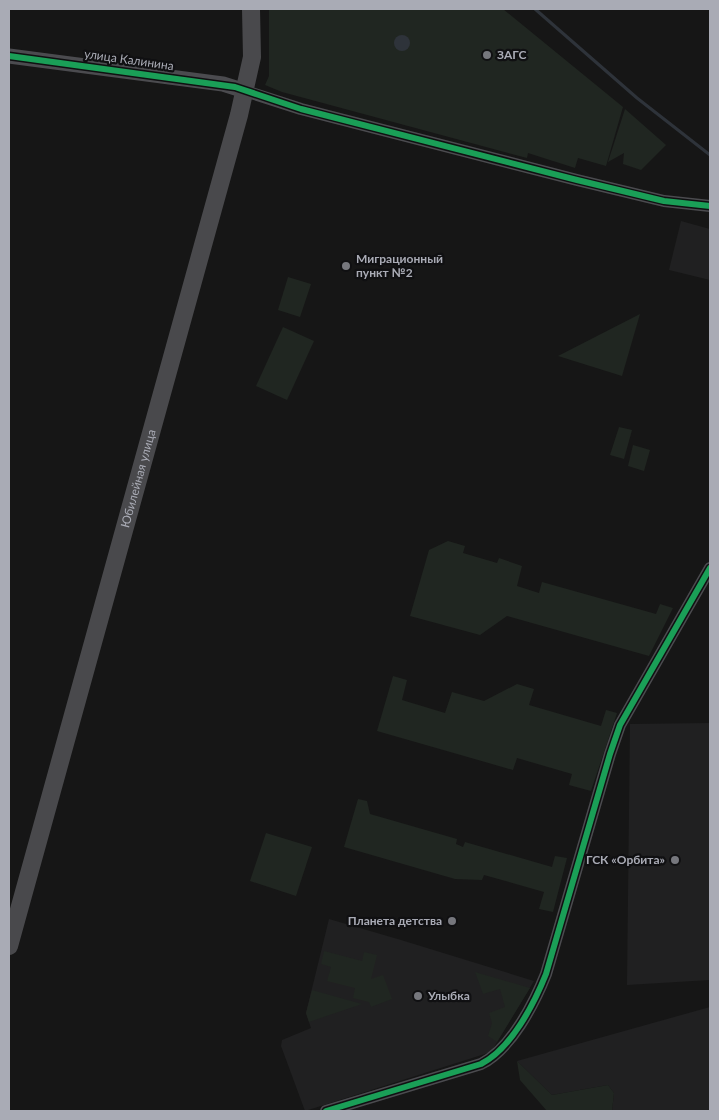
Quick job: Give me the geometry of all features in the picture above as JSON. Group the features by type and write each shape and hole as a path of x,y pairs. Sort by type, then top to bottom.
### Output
{"main road":[{"name":"Юбилейная улица","path":"9,946 246,91 252,57 251,9"}],"street":[{"name":"улица Калинина","path":"9,56 223,84 246,91"},
{"path":"246,91 301,109 577,180 664,201 710,206"},
{"path":"326,1111 481,1064 497,1055 504,1047 532,1004 546,974 620,724 710,568"}],"shaded area":[{"path":"269,9 503,9 623,107 606,166 578,158 575,168 528,153 527,158 282,92 265,85 269,76"},
{"path":"399,35 405,35 410,40 408,49 399,51 394,46 394,40"},
{"path":"625,109 666,145 641,170 623,164 624,153 608,162"},
{"path":"681,221 710,229 710,280 669,270"},
{"path":"288,277 311,284 300,317 278,310"},
{"path":"640,314 622,376 558,356"},
{"path":"283,327 314,341 287,400 256,386"},
{"path":"619,427 632,430 624,459 610,455"},
{"path":"633,445 650,450 644,471 628,466"},
{"path":"448,541 465,546 463,553 497,563 499,558 522,566 517,586 539,593 542,582 656,614 660,604 673,608 649,656 507,616 480,635 410,616 429,550"},
{"path":"393,676 407,680 402,700 445,713 452,692 484,701 517,684 534,689 529,705 601,726 606,710 617,713 591,791 569,785 572,774 517,758 513,770 377,731"},
{"name":"ГСК «Орбита»","path":"710,723 710,980 627,985 630,724"},
{"path":"358,799 367,801 370,814 457,839 456,844 463,847 465,842 552,867 555,856 567,858 553,912 539,909 544,892 484,875 482,880 455,879 344,847"},
{"path":"266,833 312,847 296,896 250,881"},
{"name":"Улыбка","path":"329,919 534,981 491,1052 305,1111 281,1046 282,1040 311,1028 306,1013"},
{"path":"324,951 362,961 364,952 377,955 371,979 383,975 392,999 371,1007 369,1002 353,998 355,988 327,981 331,967 321,964"},
{"path":"475,972 530,988 497,1042 488,1036 492,1023 489,1013 505,1007 500,989 483,994"},
{"path":"312,990 362,1004 309,1022 306,1013"},
{"path":"710,1007 710,1111 612,1111 614,1093 608,1085 552,1095 517,1061"},
{"path":"517,1061 552,1095 608,1085 614,1093 612,1111 547,1111 520,1080"}],"waterway":[{"path":"535,9 637,98 710,155"}],"cycle path":[{"path":"9,56 235,87 301,109 577,180 664,201 710,206"},
{"path":"326,1111 481,1064 492,1057 512,1037 528,1012 546,974 620,725 710,568"}],"place":[{"name":"ЗАГС","path":"487,55"},
{"name":"Миграционный пункт №2","path":"346,266"},
{"name":"ГСК «Орбита»","path":"675,860"},
{"name":"Планета детства","path":"452,921"},
{"name":"Улыбка","path":"418,996"}]}
